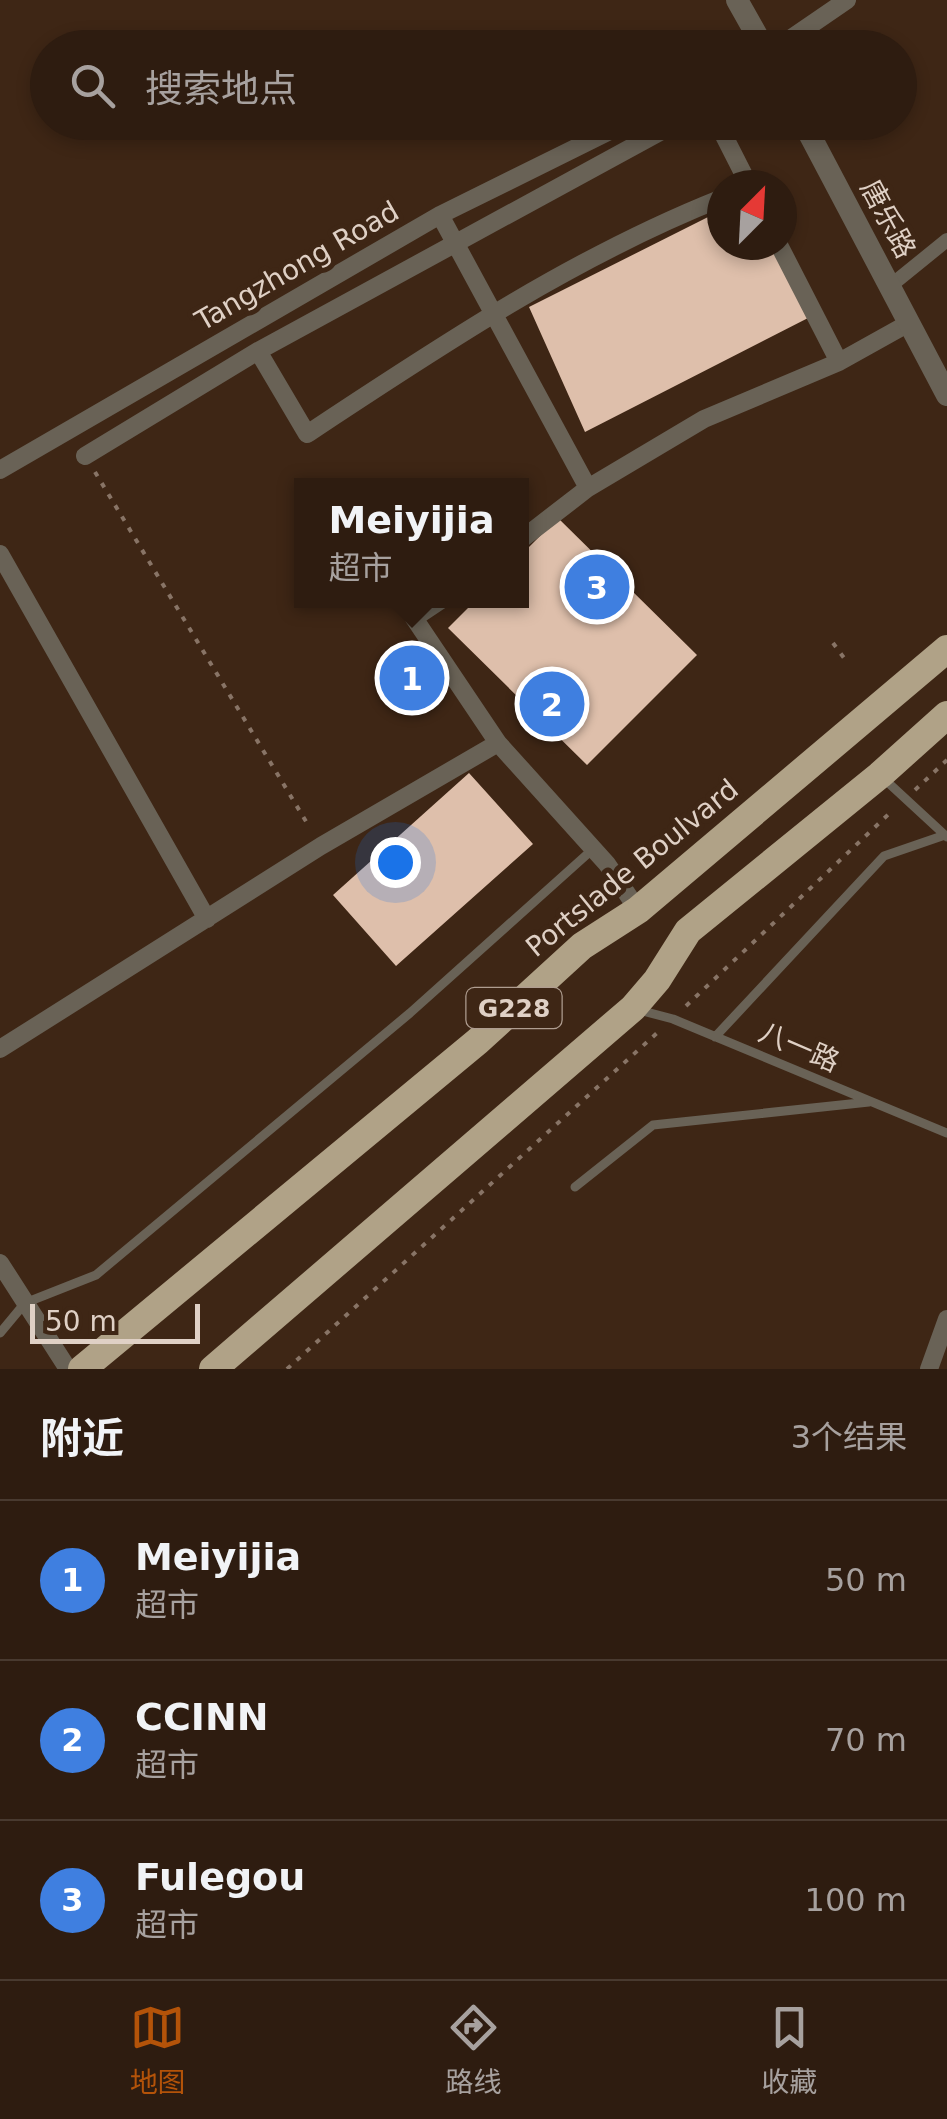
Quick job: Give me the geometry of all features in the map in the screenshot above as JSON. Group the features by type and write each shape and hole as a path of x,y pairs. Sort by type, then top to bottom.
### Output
{"highway":[{"name":"Portslade Boulvard","path":"82,1369 478,1041 582,946 638,910 947,649"},
{"name":"G228","path":"227,1365 633,1008 657,980 688,931 880,775 947,715"}],"street":[{"path":"737,0 754,30"},
{"path":"803,30 847,0"},
{"name":"Tangzhong Road","path":"0,470 440,215 592,140"},
{"path":"85,456 258,351 645,140"},
{"path":"725,140 740,170"},
{"name":"唐乐路","path":"812,140 947,396"},
{"path":"258,351 306,434 495,310 707,204"},
{"path":"440,215 495,310 588,488"},
{"path":"889,286 947,240"},
{"path":"787,260 839,362"},
{"path":"529,534 588,488 704,420 839,362 910,323"},
{"path":"0,554 206,918"},
{"path":"429,608 414,618 498,743 593,849 638,910"},
{"path":"0,1050 321,846 498,743"},
{"path":"0,1263 68,1369"},
{"path":"929,1369 947,1319"}],"lane":[{"path":"715,1036 884,856 946,836 880,775"},
{"path":"0,1333 26,1303 96,1275 410,1013 593,849"},
{"name":"八一路","path":"633,1008 673,1019 947,1133"},
{"path":"575,1187 652,1125 871,1102"}],"path":[{"path":"85,456 321,846"},
{"path":"833,643 844,658"},
{"path":"287,1369 673,1019 947,760"}],"building":[{"path":"707,218 707,260 780,260 810,317 585,432 529,307"},
{"path":"558,518 697,655 587,765 448,628 468,608 529,608 529,547"},
{"path":"469,773 533,844 396,966 333,895"}],"place":[{"name":"Fulegou","path":"597,587"},
{"name":"Meiyijia","path":"412,678"},
{"name":"CCINN","path":"552,704"}]}
